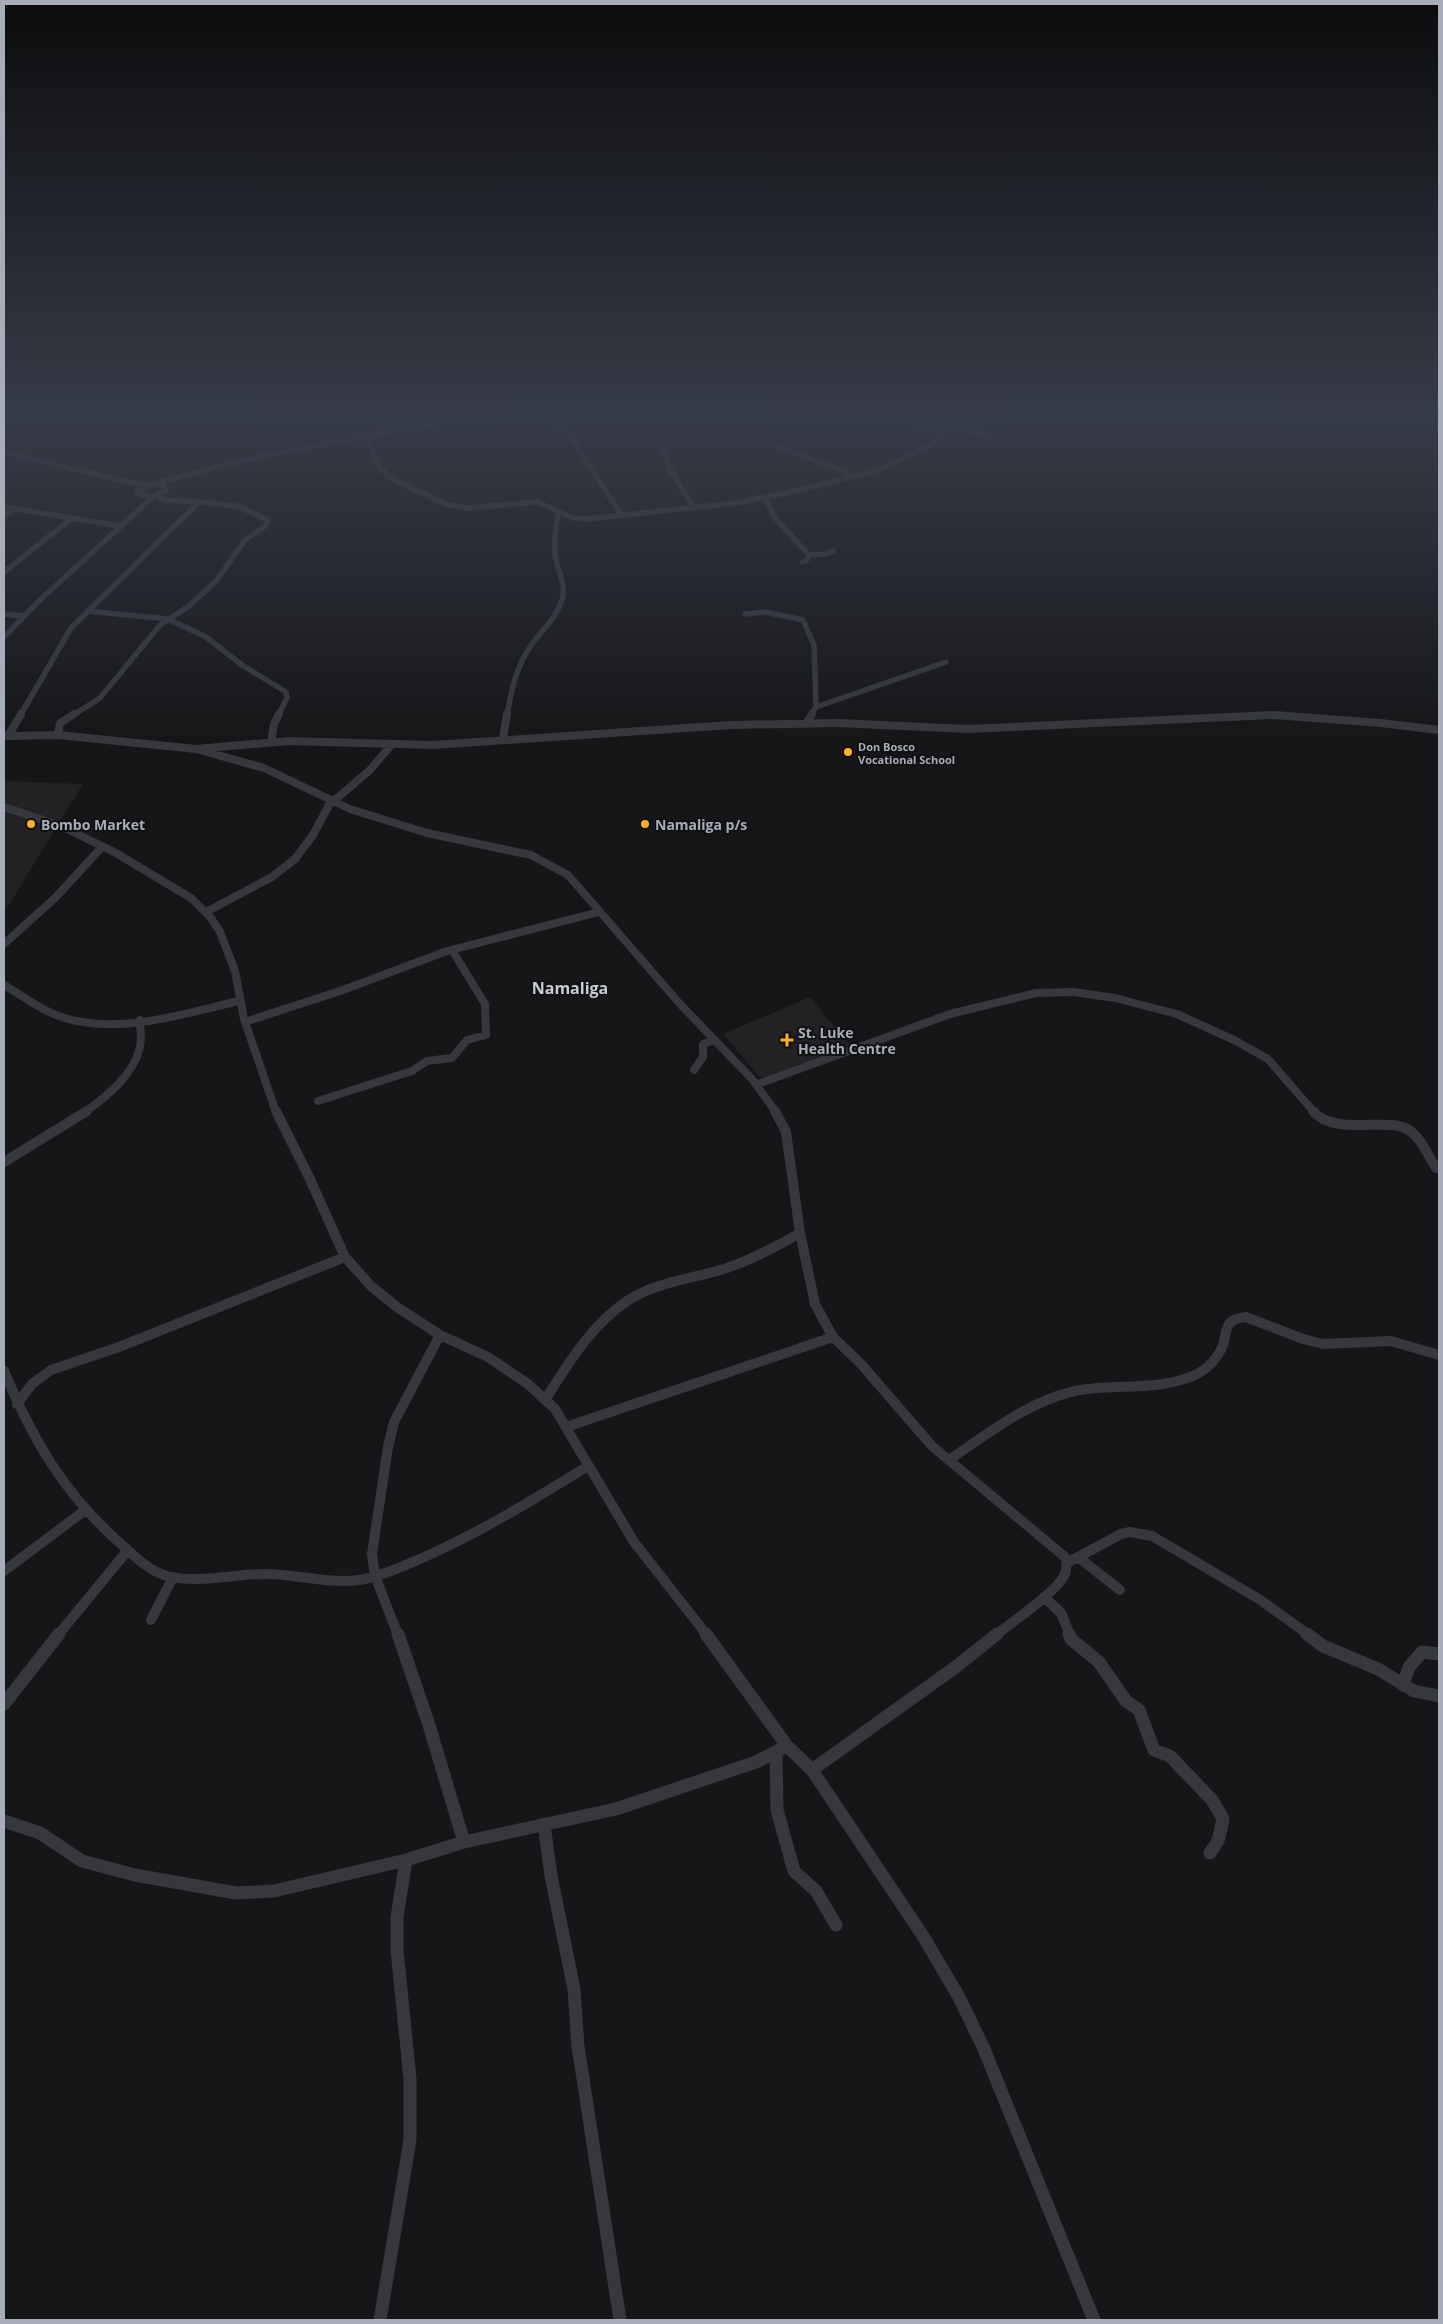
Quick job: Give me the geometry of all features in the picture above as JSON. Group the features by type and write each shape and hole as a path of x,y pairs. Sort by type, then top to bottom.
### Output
{"street":[{"path":"4,572 66,522"},
{"path":"99,522 121,526"},
{"path":"4,637 23,616 125,522"},
{"path":"4,744 6,735 65,635 178,522"},
{"path":"58,735 60,723 100,698 160,625 189,606 217,580 245,540 268,522"},
{"path":"503,740 510,699 525,654 558,610 564,592 562,575 556,558 558,522"},
{"path":"779,522 809,555"},
{"path":"809,555 826,554 833,551"},
{"path":"802,562 806,561 809,555"},
{"path":"87,611 168,619 206,637 242,665 286,692 286,698 274,724 271,742"},
{"path":"744,614 765,612 803,620 814,645 816,707 806,724"},
{"path":"4,614 23,616"},
{"path":"816,707 946,662"},
{"path":"6,735 58,735 196,748 271,742 314,741 468,744 730,725 806,724 968,729 1274,716 1381,723 1439,730"},
{"path":"206,912 272,877 295,859 308,844 326,809 370,770 392,744"},
{"path":"196,748 264,768 333,801 427,833 481,843 546,860 568,875 599,912 758,1084 780,1119 786,1132 800,1233 815,1304 833,1337 861,1364 932,1446 1065,1557 1067,1563 1064,1576 1044,1596 957,1666 812,1770"},
{"path":"4,807 48,821 102,847 191,898 206,912 220,932 235,971 239,1001 276,1115 309,1177 345,1257 371,1286 396,1307 440,1335 488,1357 528,1384 555,1409 634,1542 725,1659 781,1749 812,1770 923,1936 959,1997 984,2048 1094,2320"},
{"path":"4,944 55,898 102,847"},
{"path":"245,1022 343,990 416,961 599,912"},
{"path":"318,1101 412,1071 427,1061 452,1058 467,1040 486,1035 485,1004 452,950"},
{"path":"4,985 40,1006 68,1018 96,1023 140,1020 239,1001"},
{"path":"758,1084 912,1027 1006,999 1055,991 1092,993 1177,1014 1234,1040 1268,1059 1316,1115 1325,1120 1357,1126 1399,1126 1407,1128 1414,1134 1436,1168"},
{"path":"4,1162 76,1120 105,1097 126,1075 138,1057 141,1040 140,1020"},
{"path":"694,1070 703,1057 703,1044 716,1040"},
{"path":"545,1400 574,1356 618,1307 646,1290 715,1272 745,1261 776,1248 800,1233"},
{"path":"17,1404 32,1384 51,1370 127,1343 345,1257"},
{"path":"949,1460 1016,1418 1053,1399 1074,1392 1097,1388 1152,1387 1196,1374 1210,1364 1220,1352 1229,1322 1236,1317 1246,1317 1303,1339 1323,1344 1391,1341 1439,1355"},
{"path":"440,1335 394,1422 388,1447 372,1554 375,1576 391,1614 429,1725 464,1842"},
{"path":"566,1427 833,1337"},
{"path":"4,1371 17,1404 44,1456 59,1480 84,1511 152,1570 173,1577 196,1578 260,1574 358,1580 375,1576 395,1570 486,1528 588,1466"},
{"path":"4,1571 84,1511"},
{"path":"1067,1563 1121,1534 1130,1532 1152,1536 1259,1599 1323,1646 1378,1669 1414,1691 1439,1696"},
{"path":"4,1704 128,1550"},
{"path":"1078,1557 1120,1590"},
{"path":"151,1620 173,1577"},
{"path":"1044,1596 1061,1613 1070,1639 1099,1662 1126,1701 1138,1710 1154,1750 1170,1756 1212,1800 1223,1819 1218,1841 1210,1853"},
{"path":"1404,1685 1409,1666 1422,1652 1439,1654"},
{"path":"4,1820 40,1833 82,1861 135,1875 236,1893 274,1891 406,1860 464,1842 624,1807 713,1778 756,1762 781,1749"},
{"path":"781,1749 777,1810 794,1871 816,1891 836,1925"},
{"path":"544,1824 574,1989 578,2046 620,2320"},
{"path":"380,2320 410,2140 410,2078 397,1942 397,1917 406,1860"}],"shaded area":[{"name":"Bombo Market","path":"6,781 83,784 7,908 4,907 4,784"},
{"name":"St. Luke Health Centre","path":"810,997 851,1046 767,1077 759,1077 723,1034"}],"place":[{"name":"Don Bosco Vocational School","path":"848,752"},
{"name":"Bombo Market","path":"31,824"},
{"name":"Namaliga p/s","path":"645,824"},
{"name":"St. Luke Health Centre","path":"787,1040"}],"district":[{"name":"Namaliga","path":"570,988"}]}
